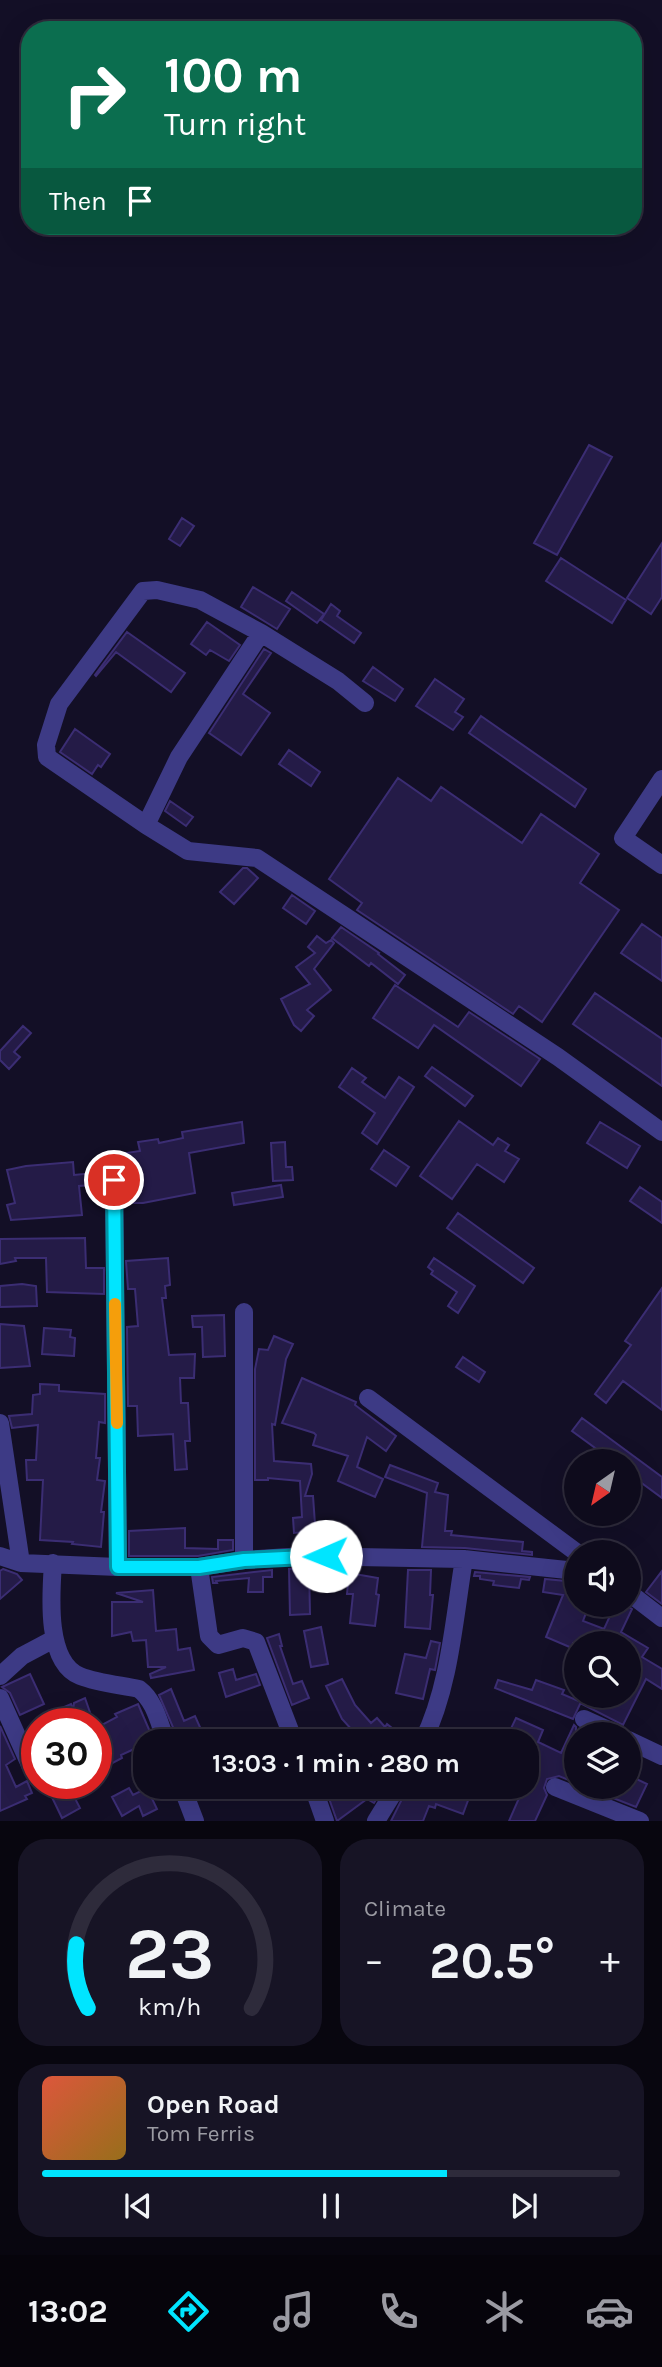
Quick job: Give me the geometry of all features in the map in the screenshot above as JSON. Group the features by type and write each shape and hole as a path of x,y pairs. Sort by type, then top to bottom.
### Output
{"street":[{"path":"365,703 338,681 261,633 200,600 157,590 143,591 59,704 46,744 47,757 188,851 257,858 558,1056 662,1132"},
{"path":"146,825 178,757 261,633"},
{"path":"662,779 623,838 662,865"},
{"path":"114,1180 118,1567"},
{"path":"244,1312 244,1560"},
{"path":"368,1398 564,1543"},
{"path":"0,1423 21,1563"},
{"path":"0,1556 21,1563 118,1567 199,1567 244,1560 304,1556 464,1559 564,1570"},
{"path":"429,1729 447,1663 464,1559"},
{"path":"53,1563 50,1602 54,1639 64,1661 77,1675 139,1689 153,1705 162,1729"},
{"path":"199,1567 209,1636 218,1645 243,1638 256,1642 289,1729"},
{"path":"641,1602 662,1618"},
{"path":"1,1675 22,1656 54,1639"},
{"path":"0,1699 21,1745"},
{"path":"584,1719 591,1722"},
{"path":"641,1746 662,1756"},
{"path":"555,1787 640,1821"},
{"path":"187,1799 195,1821"},
{"path":"317,1799 324,1821"},
{"path":"376,1821 390,1799"}],"building":[{"path":"589,445 612,457 557,555 534,543"},
{"path":"182,518 194,526 180,546 169,539"},
{"path":"662,543 662,597 651,614 627,598"},
{"path":"561,558 626,600 612,623 546,581"},
{"path":"253,587 290,609 277,629 241,607"},
{"path":"292,592 324,614 317,623 286,601"},
{"path":"331,604 340,611 337,616 361,633 354,643 321,620"},
{"path":"207,622 240,645 229,661 210,650 206,655 191,644"},
{"path":"127,632 185,673 171,692 116,652 95,675"},
{"path":"264,649 271,653 243,694 270,713 241,755 209,733"},
{"path":"373,667 403,689 395,701 363,681"},
{"path":"435,679 464,699 455,712 463,717 453,730 416,706"},
{"path":"481,716 586,789 575,807 469,733"},
{"path":"75,729 110,754 92,774 60,752"},
{"path":"289,750 320,772 311,786 279,764"},
{"path":"398,778 431,801 441,787 522,843 541,814 599,854 580,883 619,910 542,1022 519,1006 513,1014 357,910 362,903 329,879"},
{"path":"170,801 193,817 186,826 165,811"},
{"path":"243,868 247,868 258,878 234,904 220,892"},
{"path":"292,895 315,911 306,924 283,908"},
{"path":"642,924 662,938 662,981 621,953"},
{"path":"341,927 405,975 398,984 332,938"},
{"path":"317,936 326,943 331,940 334,943 314,969 331,990 307,1010 314,1016 301,1031 294,1025 281,999 310,984 296,967 315,953 308,947"},
{"path":"395,985 458,1027 469,1012 540,1059 521,1086 434,1025 418,1048 373,1018"},
{"path":"595,993 662,1039 662,1086 573,1024"},
{"path":"23,1026 31,1033 14,1052 20,1057 9,1069 0,1060 0,1051"},
{"path":"432,1067 473,1096 465,1106 425,1076"},
{"path":"352,1068 366,1078 362,1082 385,1098 399,1077 414,1087 377,1144 362,1133 375,1113 339,1087"},
{"path":"459,1121 493,1145 498,1138 509,1145 505,1151 519,1159 504,1182 477,1164 452,1199 420,1176"},
{"path":"242,1122 244,1143 189,1153 195,1193 130,1203 129,1164 115,1166 113,1155 140,1151 138,1142 158,1139 159,1143 183,1138 182,1132"},
{"path":"600,1122 640,1146 627,1168 587,1143"},
{"path":"285,1142 286,1167 292,1167 293,1180 273,1181 271,1143"},
{"path":"384,1150 409,1167 396,1186 371,1169"},
{"path":"73,1162 74,1175 106,1172 103,1184 79,1186 82,1215 11,1220 7,1205 15,1203 7,1170"},
{"path":"281,1185 283,1197 234,1205 232,1193"},
{"path":"640,1187 662,1202 662,1223 630,1201"},
{"path":"458,1213 534,1268 523,1283 447,1228"},
{"path":"85,1238 86,1268 104,1268 104,1294 47,1292 46,1258 15,1258 16,1261 0,1264 0,1239"},
{"path":"168,1258 170,1285 165,1286 166,1298 162,1298 169,1355 195,1354 194,1378 180,1378 181,1403 188,1403 190,1441 185,1441 187,1469 175,1470 173,1434 138,1436 137,1406 128,1406 127,1327 138,1326 135,1289 128,1289 126,1261"},
{"path":"434,1258 475,1286 458,1313 448,1306 457,1292 431,1274 433,1271 428,1267"},
{"path":"0,1286 36,1286 37,1306 0,1307"},
{"path":"662,1288 662,1410 623,1381 606,1403 595,1394 631,1345 625,1341"},
{"path":"224,1315 225,1356 203,1357 202,1327 193,1327 192,1316"},
{"path":"0,1324 24,1326 30,1366 0,1368"},
{"path":"44,1328 71,1330 70,1337 75,1338 74,1356 42,1354"},
{"path":"274,1336 293,1344 286,1359 275,1425 272,1424 274,1461 311,1464 312,1474 305,1496 313,1496 316,1538 303,1538 303,1532 294,1533 293,1518 302,1517 300,1481 268,1478 255,1480 255,1369 259,1349 268,1350"},
{"path":"463,1357 485,1372 479,1382 456,1367"},
{"path":"302,1378 356,1402 355,1405 396,1436 386,1451 367,1437 357,1467 383,1479 375,1497 338,1481 348,1456 313,1445 316,1435 314,1433 282,1423"},
{"path":"40,1384 59,1385 59,1391 105,1394 105,1423 99,1422 96,1458 100,1458 97,1480 105,1481 101,1512 104,1512 101,1547 40,1540 43,1480 27,1480 26,1460 36,1460 38,1425 12,1428 9,1416 32,1414 33,1395 40,1394"},
{"path":"582,1418 624,1449 597,1449 572,1431"},
{"path":"641,1462 662,1477 662,1498 641,1483"},
{"path":"390,1465 438,1483 435,1492 448,1495 445,1531 452,1531 451,1535 523,1542 522,1551 532,1552 532,1555 465,1548 422,1547 427,1493 385,1477"},
{"path":"185,1528 185,1548 218,1549 218,1540 233,1540 233,1550 198,1556 129,1556 129,1531"},
{"path":"309,1568 310,1614 290,1615 289,1569"},
{"path":"3,1569 17,1574 22,1580 0,1599 0,1571"},
{"path":"272,1570 272,1577 263,1577 263,1592 248,1592 249,1578 213,1583 212,1577"},
{"path":"408,1570 431,1570 430,1595 433,1595 430,1629 405,1627"},
{"path":"662,1571 662,1604 646,1592"},
{"path":"475,1572 530,1577 529,1580 521,1579 519,1588 493,1585 494,1581 474,1576"},
{"path":"349,1573 378,1578 375,1626 350,1623 353,1594 347,1594"},
{"path":"545,1579 564,1581 564,1617 584,1617 583,1621 604,1629 610,1617 628,1617 621,1631 564,1631 564,1645 546,1637 563,1595 543,1592"},
{"path":"153,1590 156,1631 176,1629 178,1650 190,1648 194,1670 151,1678 150,1674 166,1667 148,1667 146,1640 133,1641 131,1632 112,1636 112,1602 143,1602 116,1593"},
{"path":"321,1627 328,1664 311,1667 304,1631"},
{"path":"279,1634 280,1646 293,1684 302,1681 309,1698 292,1705 267,1638"},
{"path":"431,1641 440,1643 435,1670 430,1669 423,1699 396,1693 405,1654 426,1658"},
{"path":"641,1644 648,1648 642,1657 662,1669 662,1689 646,1679 641,1689"},
{"path":"233,1669 236,1680 256,1674 260,1685 226,1697 219,1673"},
{"path":"30,1674 44,1704 35,1708 21,1708 20,1715 10,1693 2,1687"},
{"path":"342,1679 355,1705 371,1723 377,1718 385,1727 387,1724 393,1729 351,1729 342,1719 326,1686"},
{"path":"498,1680 532,1690 536,1680 564,1690 564,1708 578,1708 573,1719 495,1688"},
{"path":"171,1689 184,1721 195,1716 201,1729 174,1729 159,1695"},
{"path":"85,1698 88,1708 73,1708 74,1703"},
{"path":"138,1704 149,1729 133,1729 133,1750 112,1763 112,1720 117,1717 115,1714"},
{"path":"590,1708 632,1708 624,1722 617,1722"},
{"path":"516,1718 543,1730 539,1740 539,1729 511,1729"},
{"path":"0,1726 15,1759 6,1765 16,1787 21,1784 21,1799 27,1799 0,1811"},
{"path":"539,1742 561,1753 564,1747 564,1778 559,1776 547,1779 544,1788 547,1795 535,1821 509,1821 519,1799 539,1799"},
{"path":"641,1781 647,1784 641,1797"},
{"path":"129,1788 133,1799 152,1799 157,1809 143,1816 139,1806 122,1816 112,1797"},
{"path":"53,1799 75,1799 80,1808 62,1818"},
{"path":"329,1799 367,1799 337,1821"},
{"path":"402,1799 469,1799 463,1814 436,1804 435,1808 429,1806 423,1821 391,1821"},
{"path":"616,1799 640,1799 636,1807"}],"slow traffic":[{"path":"115,1304 117,1423"}],"route":[{"path":"114,1180 118,1567 199,1567 244,1560 326,1556"}]}
